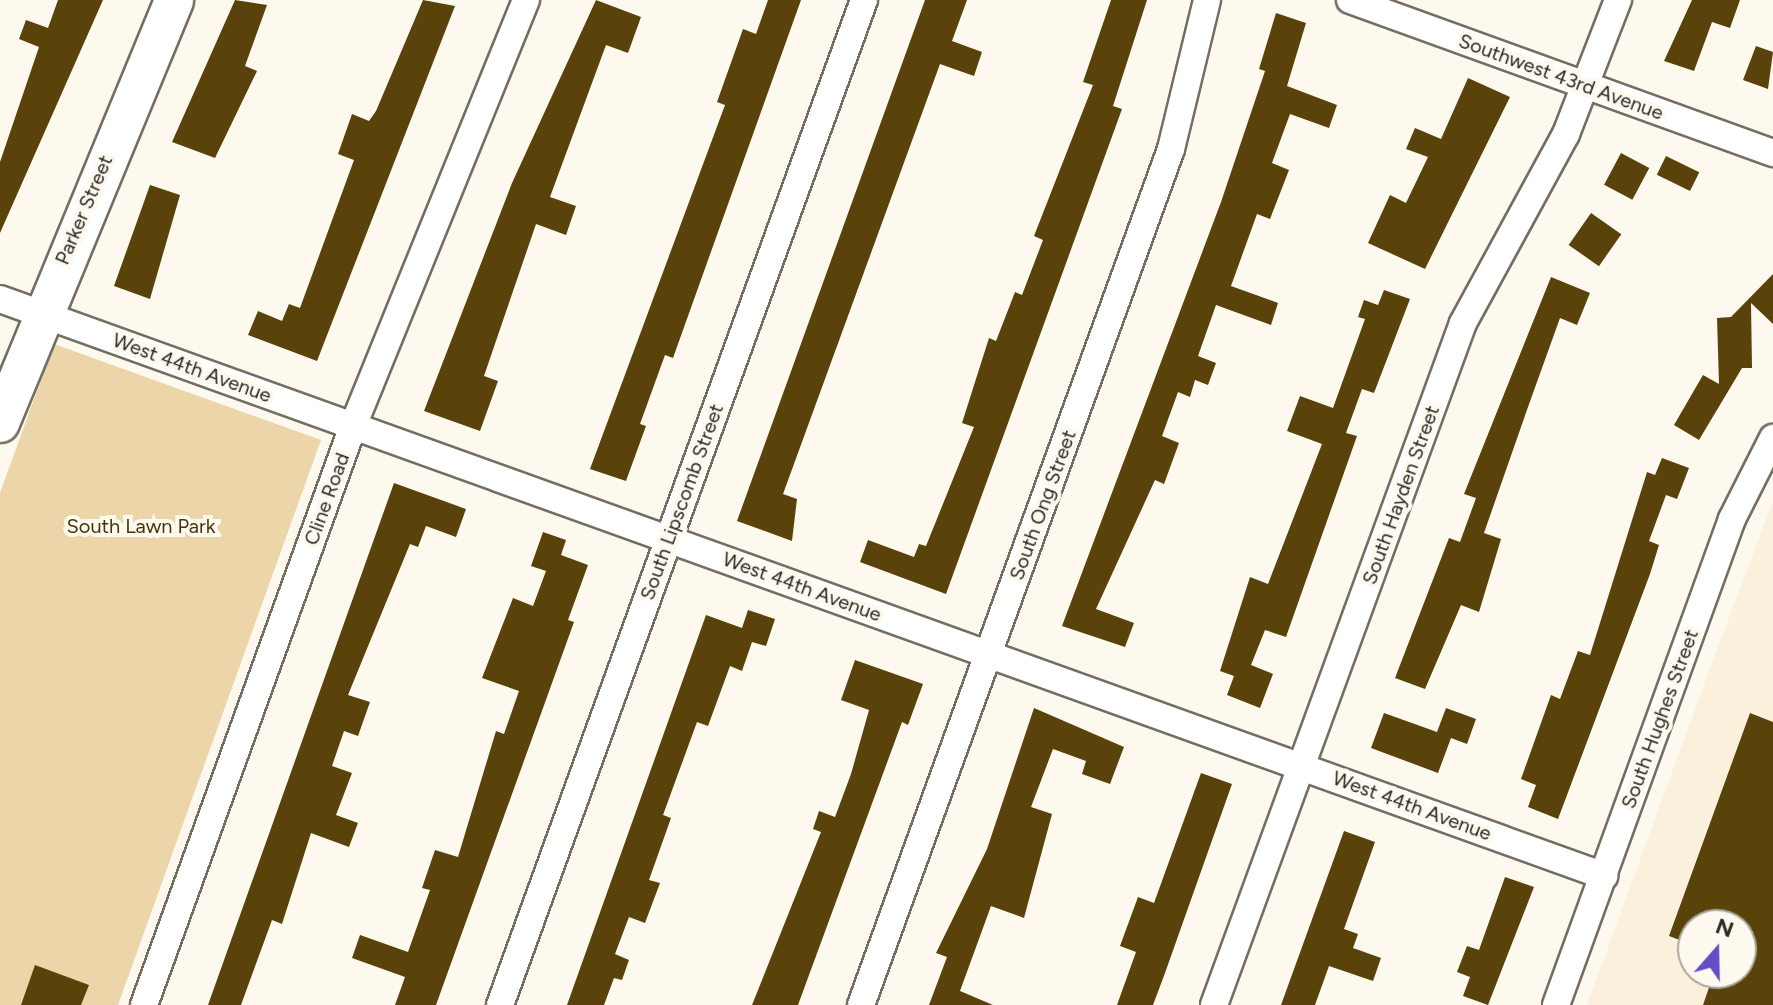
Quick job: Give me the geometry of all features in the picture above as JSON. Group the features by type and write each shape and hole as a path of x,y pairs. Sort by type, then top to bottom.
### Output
{"main road":[{"name":"Parker Street","path":"0,423 40,313 174,0"}],"street":[{"name":"Cline Road","path":"144,1005 353,426 526,0"},
{"name":"South Lipscomb Street","path":"500,1005 864,0"},
{"name":"South Ong Street","path":"861,1005 1171,149 1207,0"},
{"name":"Southwest 43rd Avenue","path":"1350,0 1773,153"},
{"name":"South Hayden Street","path":"1214,1005 1463,323 1586,86 1618,0"},
{"name":"West 44th Avenue","path":"0,299 1604,876"},
{"name":"South Hughes Street","path":"1556,1005 1732,519 1773,438"}],"shaded area":[{"path":"1773,501 1773,1005 1587,1005 1709,671"}],"green space":[{"name":"South Lawn Park","path":"54,344 321,440 118,1005 0,1005 0,493"}],"building":[{"path":"58,0 103,0 0,233 0,162 39,47 19,39 26,20 48,28"},
{"path":"235,0 267,5 245,66 257,71 215,158 172,142"},
{"path":"423,0 455,6 317,361 248,335 258,311 282,321 289,304 300,308 354,160 338,154 352,114 369,121 376,111"},
{"path":"596,0 641,17 628,53 606,45 550,197 576,206 566,235 536,224 484,376 498,381 480,431 424,411 512,183"},
{"path":"768,0 801,0 673,358 665,355 640,424 646,426 626,481 590,469 725,105 717,102 743,29 756,34"},
{"path":"925,0 967,0 952,41 982,52 974,76 940,64 783,494 797,499 792,541 737,521"},
{"path":"1111,0 1147,0 1113,106 1122,109 946,594 860,562 868,540 914,557 919,544 926,546 974,427 962,423 989,338 996,341 1015,292 1022,295 1043,240 1034,236 1093,85 1083,82"},
{"path":"1692,0 1740,0 1730,28 1712,22 1694,71 1664,61"},
{"path":"1276,13 1306,23 1287,86 1337,105 1329,128 1290,114 1272,163 1289,170 1270,219 1257,214 1231,286 1278,303 1271,325 1216,305 1198,356 1216,363 1208,385 1195,380 1190,397 1178,392 1162,436 1179,443 1164,484 1155,480 1096,609 1134,623 1125,647 1062,626 1221,202 1265,71 1259,69"},
{"path":"1756,46 1773,52 1768,89 1743,80"},
{"path":"1468,78 1510,97 1425,269 1368,243 1390,195 1406,203 1428,157 1406,149 1415,128 1441,139"},
{"path":"1621,153 1649,168 1632,200 1604,185"},
{"path":"1666,156 1699,172 1690,191 1657,175"},
{"path":"150,185 180,195 150,299 114,286"},
{"path":"1591,213 1621,234 1599,266 1569,245"},
{"path":"1773,274 1773,324 1751,303 1752,368 1742,368 1699,440 1674,425 1703,375 1719,384 1717,318 1731,317"},
{"path":"1551,277 1590,293 1577,325 1560,318 1484,533 1501,539 1479,612 1461,605 1425,689 1395,678 1449,538 1460,542 1476,498 1464,494"},
{"path":"1384,290 1410,299 1374,393 1362,389 1346,433 1357,436 1286,637 1265,630 1251,665 1273,674 1260,708 1227,695 1234,676 1220,671 1250,577 1268,584 1322,444 1287,431 1300,396 1333,408 1365,319 1358,317 1364,300 1378,305"},
{"path":"1662,458 1689,468 1677,499 1666,495 1649,541 1659,545 1650,574 1558,819 1528,807 1536,785 1521,779 1551,695 1560,699 1578,651 1590,655 1647,472 1655,475"},
{"path":"394,483 466,509 456,537 426,526 418,547 410,544 348,695 370,702 358,736 344,731 332,766 352,773 336,815 358,823 349,847 311,833 282,924 272,920 241,1005 208,1005"},
{"path":"543,532 566,540 561,555 588,565 568,620 574,622 436,1005 395,1005 405,977 352,958 360,935 408,952 430,890 422,888 435,850 458,857 496,731 504,734 519,691 482,678 513,598 533,606 546,571 531,566"},
{"path":"748,610 775,619 766,646 752,642 742,671 730,666 708,726 697,722 663,815 671,818 649,880 660,883 645,923 629,917 615,954 629,960 622,980 614,978 604,1005 567,1005 706,615 742,628"},
{"path":"855,660 923,684 908,725 902,722 798,1005 752,1005 821,832 813,829 819,811 835,817 851,774 869,710 841,700"},
{"path":"1034,708 1124,747 1110,784 1082,774 1086,761 1053,749 1031,807 1052,814 1024,918 991,906 960,991 993,1005 929,1005 947,957 936,953 987,849"},
{"path":"1446,708 1476,719 1467,744 1451,738 1438,773 1371,748 1384,713 1437,732"},
{"path":"1750,713 1773,722 1773,1005 1703,1005 1708,989 1757,989 1757,909 1679,909"},
{"path":"1201,773 1232,784 1165,973 1153,1005 1117,1005 1136,952 1120,946 1138,897 1154,903"},
{"path":"1344,831 1375,842 1344,929 1358,934 1353,948 1381,958 1373,981 1329,966 1315,1005 1281,1005"},
{"path":"1505,877 1534,887 1488,1005 1463,996 1470,977 1457,972 1467,946 1479,950"},
{"path":"1677,914 1677,939 1669,936"},
{"path":"35,965 89,985 81,1005 21,1005"}]}
